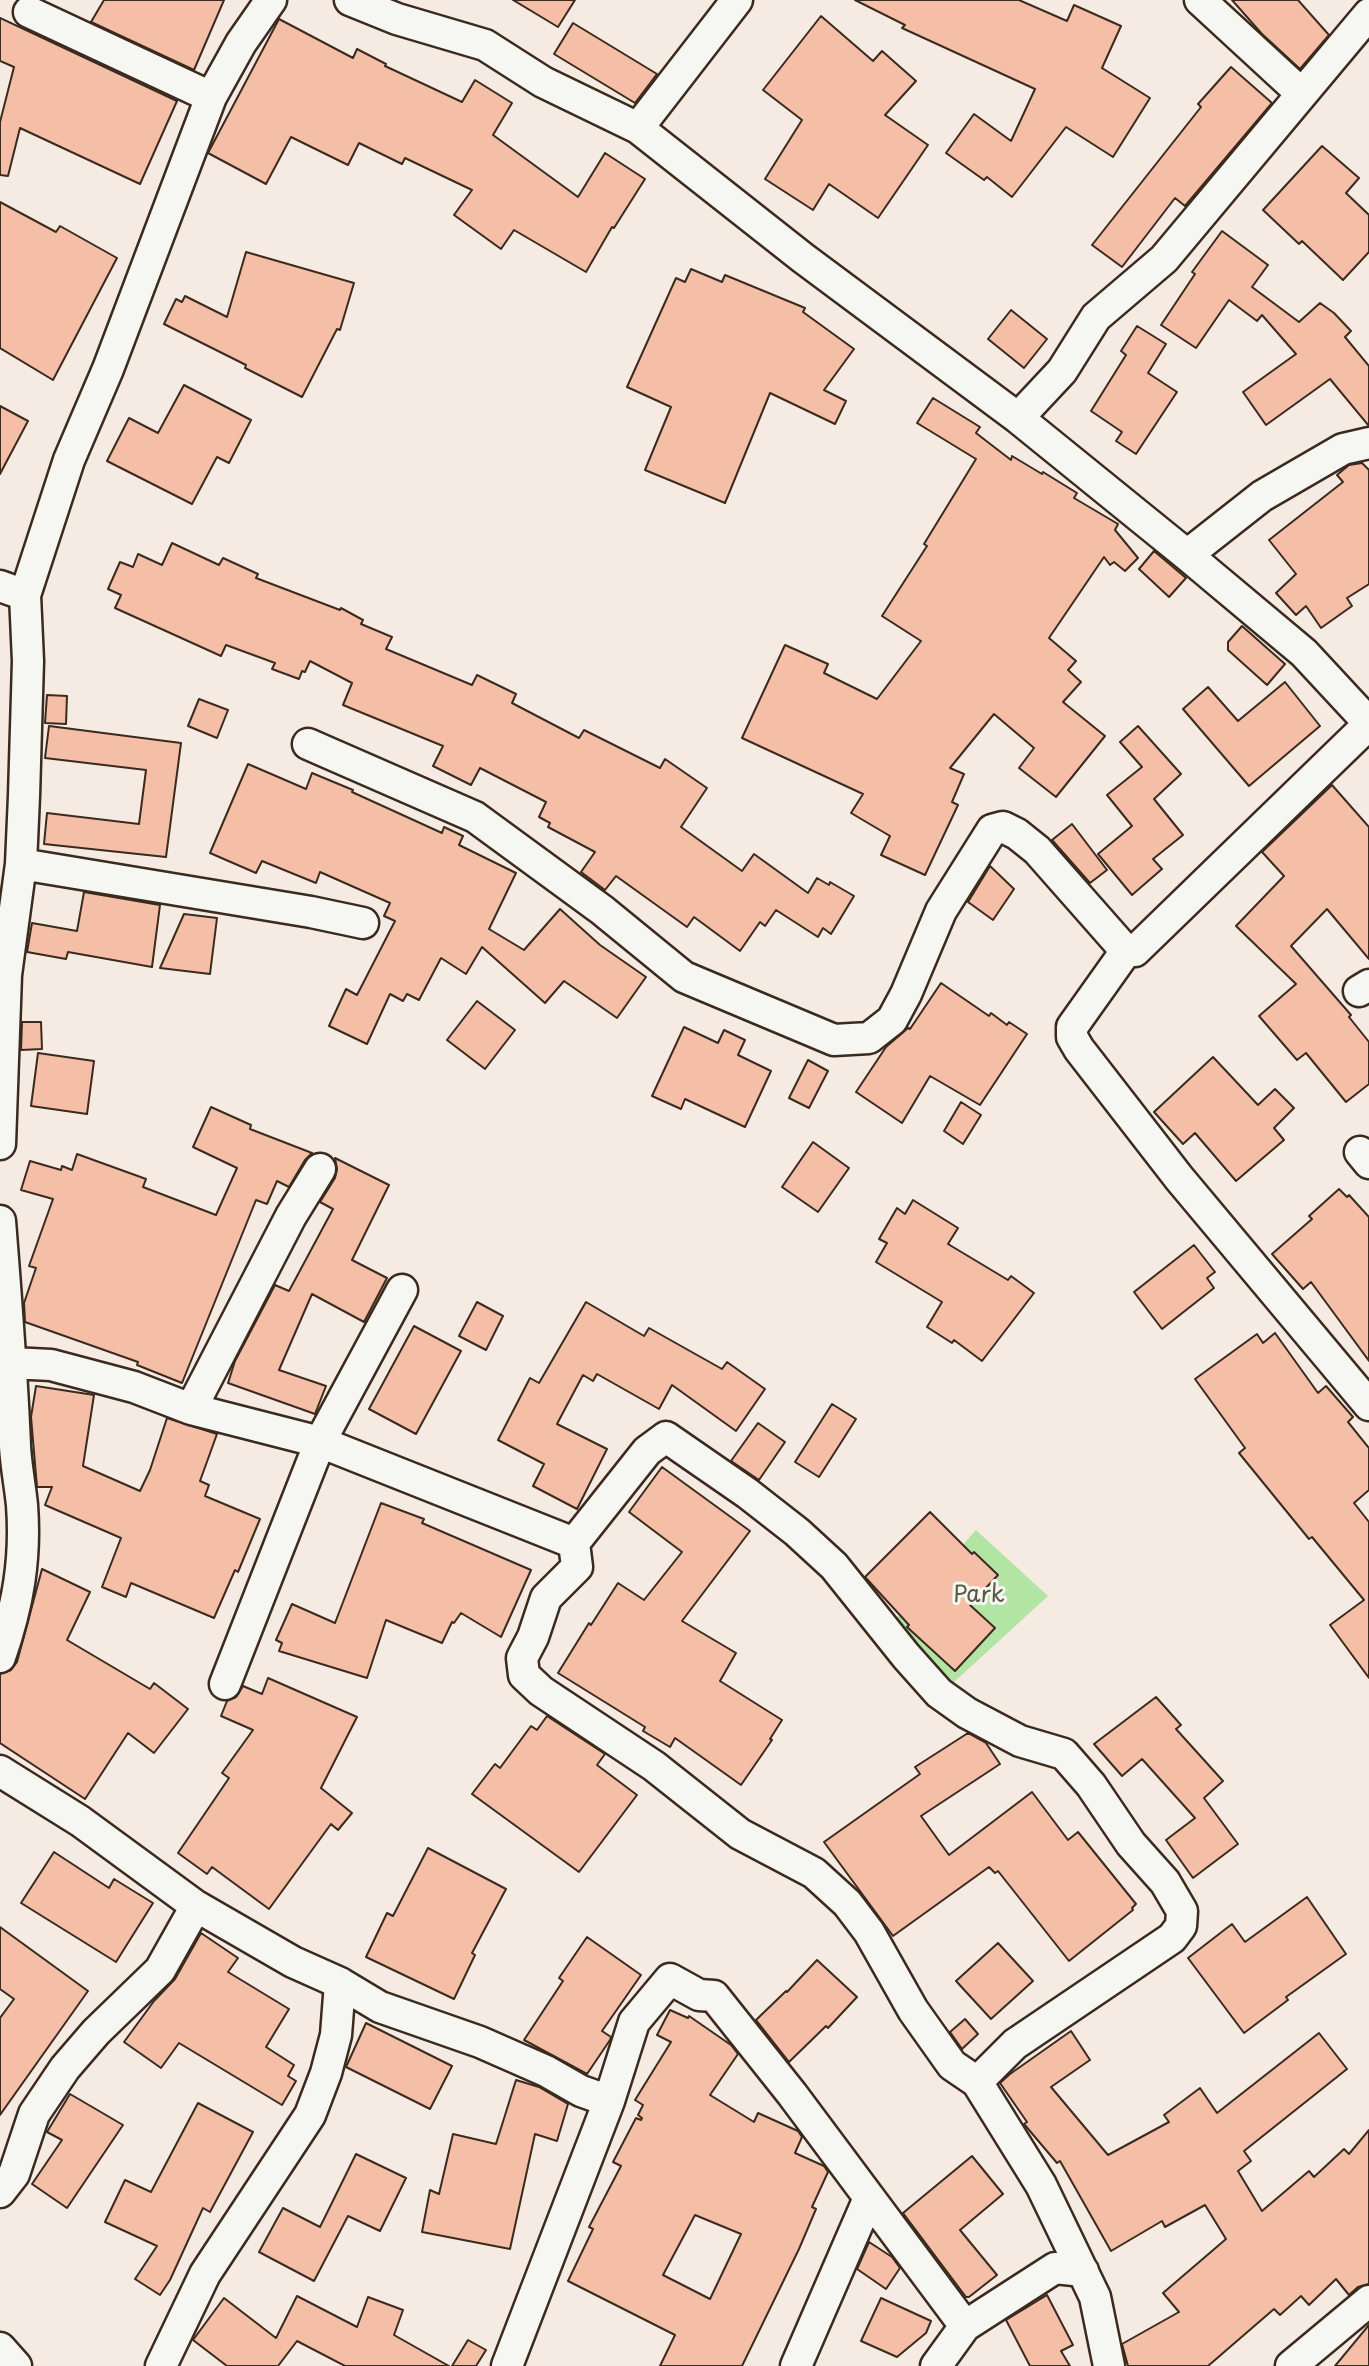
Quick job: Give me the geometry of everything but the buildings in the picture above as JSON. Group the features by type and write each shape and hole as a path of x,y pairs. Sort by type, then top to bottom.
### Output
{"street":[{"path":"0,1144 6,975 21,864 28,661 13,591 108,369 211,97 241,43 271,0"},
{"path":"308,744 475,817 602,909 684,977 834,1040 869,1038 892,1020 906,994 941,911 992,830 1003,827 1037,850 1126,951 1135,951 1369,723 1304,653 1187,555 1018,418 803,258 638,128 542,82 485,45 397,19 350,0"},
{"path":"638,128 737,0"},
{"path":"1200,0 1302,94"},
{"path":"29,12 211,97"},
{"path":"1018,418 1062,372 1096,317 1164,260 1369,14"},
{"path":"1187,555 1262,496 1343,449 1369,443"},
{"path":"21,864 363,923"},
{"path":"1126,951 1072,1027 1072,1037 1179,1178 1369,1405"},
{"path":"191,1409 291,1216 320,1169"},
{"path":"0,1221 12,1363 8,1448 22,1506 23,1561 15,1612 0,1657"},
{"path":"225,1684 320,1442 402,1290"},
{"path":"12,1363 63,1368 134,1387 191,1409 320,1442 574,1543"},
{"path":"977,2082 1015,2044 1172,1938 1181,1926 1182,1912 1165,1882 1131,1844 1091,1785 1064,1754 1020,1741 967,1713 939,1693 834,1566 777,1516 666,1437 647,1451 574,1543 577,1567 546,1598 533,1637 522,1658 524,1675 541,1691 654,1766 740,1834 814,1873 847,1903 869,1932 913,2010 952,2065 977,2082 1041,2185 1109,2366"},
{"path":"0,1770 80,1821 196,1906 293,1962 340,1983 380,2007 480,2042 546,2071 581,2091 609,2101"},
{"path":"0,2192 14,2174 34,2114 96,2032 160,1970 196,1906"},
{"path":"507,2366 609,2101 634,2022 670,1979 699,1995 714,1996 792,2094 965,2326"},
{"path":"161,2366 205,2274 310,2115 326,2073 336,2035 340,1983"},
{"path":"796,2366 869,2198"},
{"path":"936,2366 965,2326 1078,2279"},
{"path":"1291,2366 1369,2301"},
{"path":"0,2348 16,2366"}],"green space":[{"name":"Park","path":"976,1530 1048,1596 953,1683 893,1622"}]}
